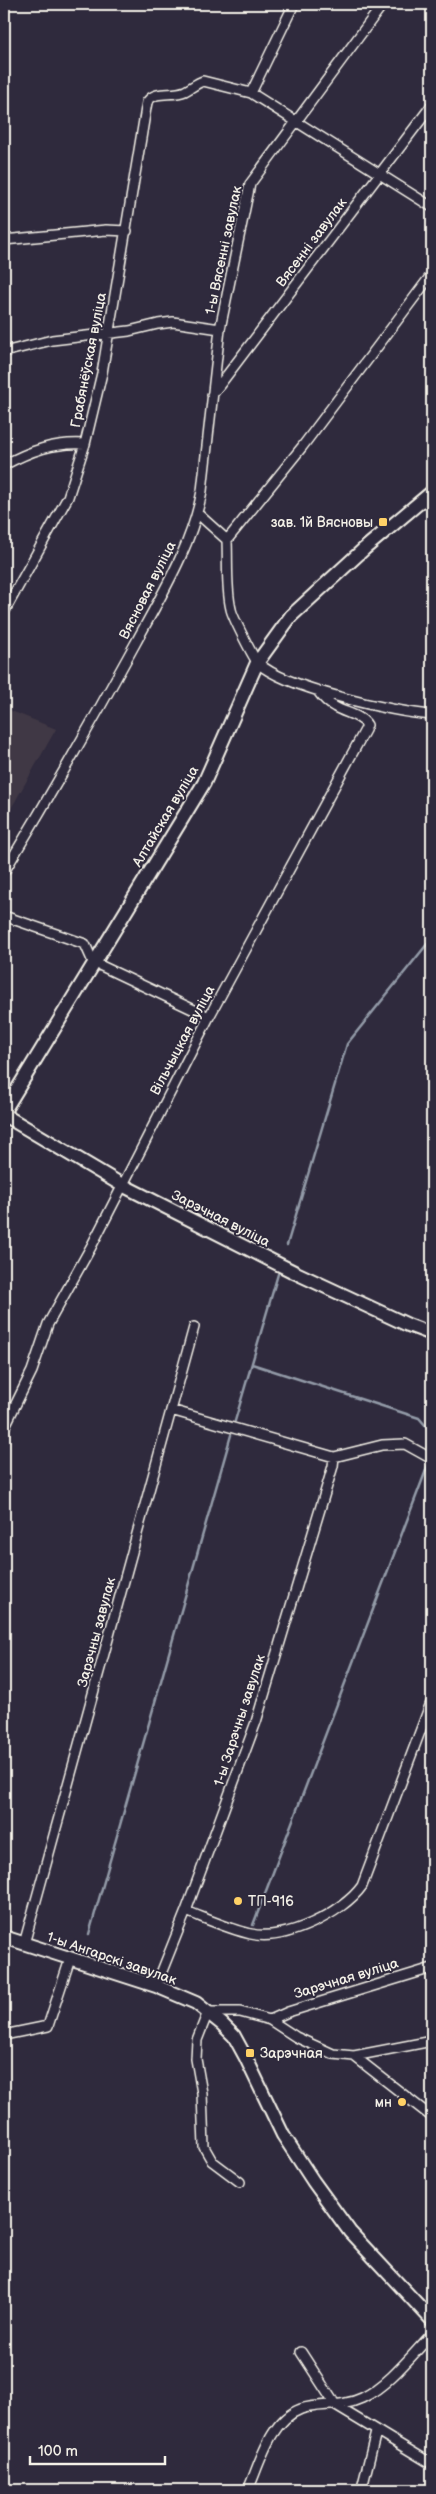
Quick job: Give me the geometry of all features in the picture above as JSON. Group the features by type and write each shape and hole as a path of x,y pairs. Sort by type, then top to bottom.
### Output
{"street":[{"path":"294,4 251,93 294,122 432,207"},
{"name":"1-ы Вясенні завулак","path":"198,514 220,329 250,184 294,122 325,86 383,4"},
{"name":"Грабянёўская вуліца","path":"4,612 68,497 85,444 102,374 147,102 155,95 185,91 203,80 251,93"},
{"name":"Вясенні завулак","path":"212,396 432,104"},
{"path":"4,240 106,230 127,231"},
{"path":"432,274 302,447 227,540 231,609 257,662 279,677 317,690 412,713 432,715"},
{"path":"4,352 52,340 173,322 220,329"},
{"path":"4,465 29,452 65,443 85,444"},
{"name":"Алтайская вуліца","path":"4,1113 93,962 204,783 257,662 291,616 364,549 432,492"},
{"path":"198,514 227,540"},
{"name":"Вясновая вуліца","path":"4,872 77,751 178,565 198,514"},
{"name":"Вільчыцкая вуліца","path":"4,1428 32,1371 48,1324 91,1247 208,1017 365,730 364,720 334,707 317,690"},
{"path":"4,916 85,944 93,962 208,1017"},
{"name":"Зарэчная вуліца","path":"4,1113 122,1185 296,1273 408,1325 432,1334"},
{"name":"Зарэчны завулак","path":"24,1944 194,1328"},
{"path":"171,1410 334,1457 382,1445 405,1444 432,1459"},
{"name":"1-ы Зарэчны завулак","path":"156,1986 256,1722 333,1466 334,1457"},
{"path":"186,1911 251,1934 270,1936 334,1913 355,1895 362,1886 432,1700"},
{"name":"1-ы Ангарскі завулак","path":"4,1937 156,1986 196,2003 208,2012 234,2036 283,2135 323,2196 350,2232 432,2320"},
{"path":"4,2035 48,2026 70,1959"},
{"name":"Зарэчная вуліца","path":"270,2020 288,2012 432,1968"},
{"path":"240,2182 212,2161 204,2147 202,2093 196,2059 197,2040 208,2012 240,2012 270,2020 296,2037 334,2054 354,2056 432,2041"},
{"path":"354,2056 432,2117"},
{"path":"248,2490 276,2428 286,2418 302,2409 336,2406 362,2398 393,2375 432,2334"},
{"path":"301,2352 336,2406 376,2432 432,2464"},
{"path":"363,2484 376,2432"}],"shaded area":[{"path":"4,708 56,729 4,821"}],"waterway":[{"path":"287,1245 347,1044 432,938"},
{"path":"235,1421 278,1274"},
{"path":"252,1364 419,1418 432,1433"},
{"path":"89,1934 231,1435"},
{"path":"253,1925 428,1465"}],"place":[{"name":"зав. 1й Вясновы","path":"383,522"},
{"name":"ТП-916","path":"238,1901"},
{"name":"Зарэчная","path":"250,2053"},
{"name":"мн","path":"402,2102"}]}
